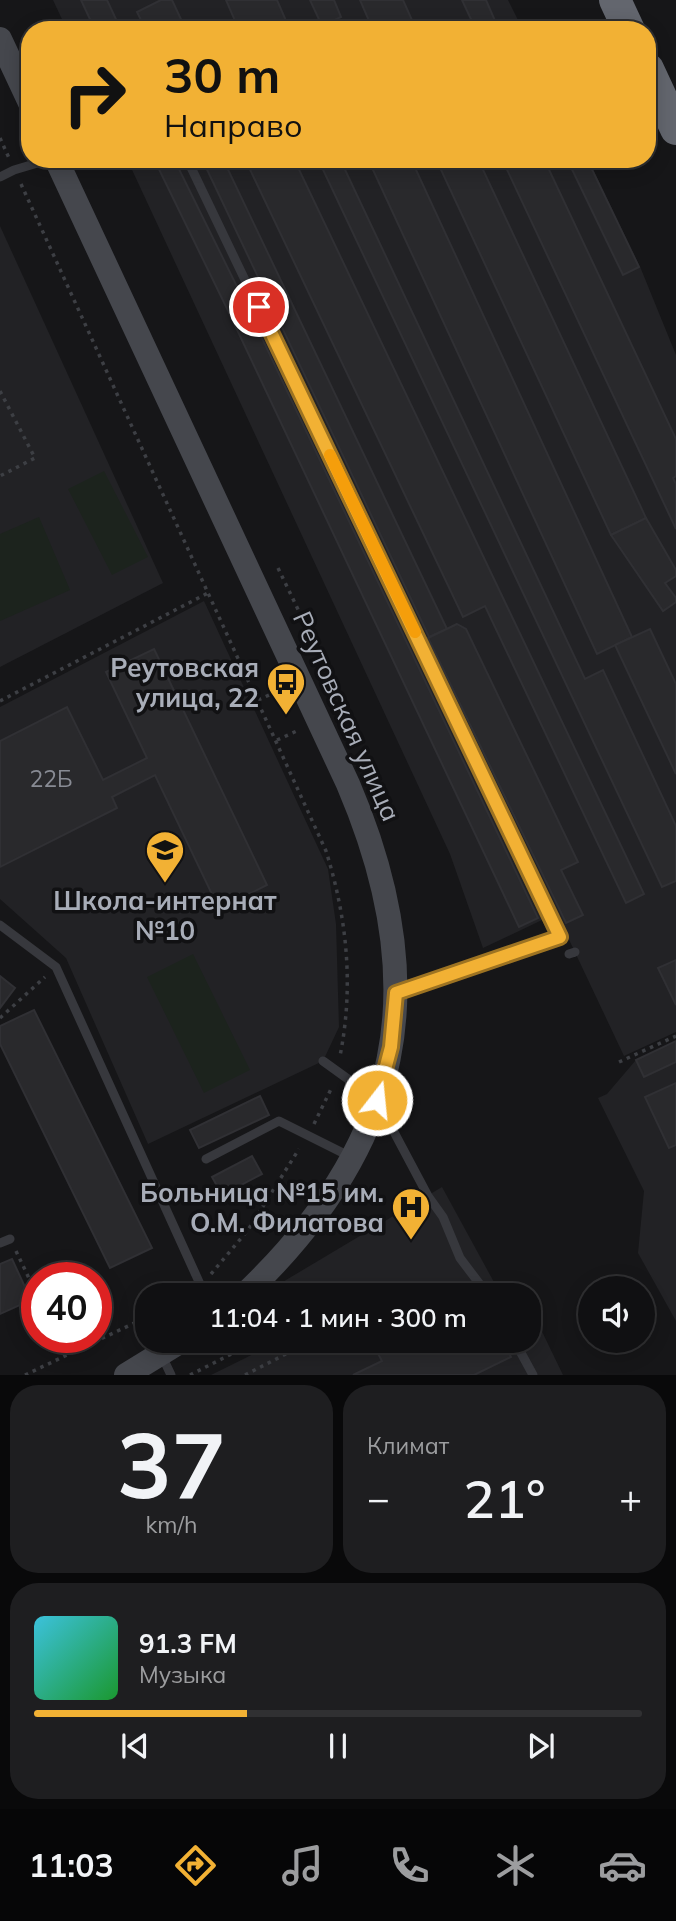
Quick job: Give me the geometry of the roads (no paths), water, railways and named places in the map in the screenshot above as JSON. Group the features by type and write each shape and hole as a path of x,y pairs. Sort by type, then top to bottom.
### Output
{"highway":[{"path":"615,0 625,21"},
{"path":"656,86 676,129"}],"street":[{"path":"0,39 21,84"},
{"name":"Реутовская улица","path":"60,168 363,818 375,850 390,913 396,993 391,1047 377,1100 353,1157 326,1203 307,1229 255,1283"},
{"path":"126,1375 166,1365"}],"lane":[{"path":"0,177 22,168"},
{"path":"191,168 560,937 396,993"},
{"path":"0,925 56,967 199,1283"},
{"path":"323,1060 377,1100 428,1196 443,1217 460,1258 479,1283"},
{"path":"206,1158 279,1121 353,1157"},
{"path":"0,1243 10,1239"},
{"path":"521,1353 533,1375"}],"place":[{"name":"Реутовская улица, 22","path":"286,716"},
{"name":"Школа-интернат №10","path":"165,884"},
{"name":"Больница №15 им. О.М. Филатова","path":"411,1241"}]}
